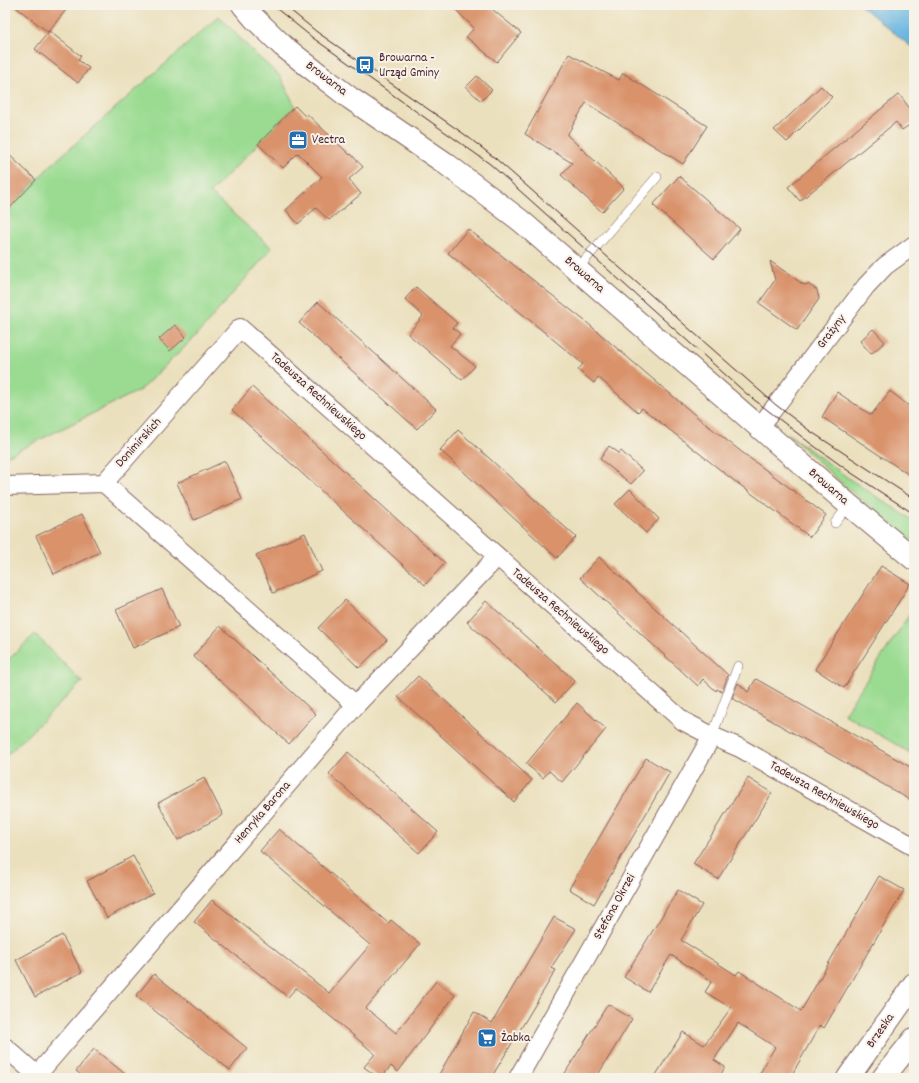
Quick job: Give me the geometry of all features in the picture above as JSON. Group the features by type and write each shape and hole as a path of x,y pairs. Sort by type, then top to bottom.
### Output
{"main road":[{"name":"Browarna","path":"244,5 254,18 283,46 350,98 439,159 482,190 521,221 577,268 849,506 914,559"},
{"name":"Brzeska","path":"848,1078 914,984"},
{"path":"883,1078 914,1039"}],"street":[{"name":"Grażyny","path":"760,428 866,286 885,266 914,246"},
{"name":"Donimirskich","path":"104,483 240,328"},
{"name":"Tadeusza Rechniewskiego","path":"240,328 683,721 740,748 914,847"},
{"path":"5,486 104,483 356,705"},
{"name":"Henryka Barona","path":"39,1077 356,705 497,557"},
{"name":"Stefana Okrzei","path":"518,1078 712,736"},
{"path":"5,1047 39,1077"}],"lane":[{"path":"577,268 657,177"},
{"path":"835,523 849,506"},
{"path":"712,736 738,666"}],"green space":[{"path":"219,16 255,54 280,76 295,106 210,193 272,248 197,335 140,390 5,457 5,213 50,166"},
{"path":"787,433 851,480 914,521 914,542 846,487"},
{"path":"914,608 914,755 844,714"},
{"path":"35,634 82,682 5,757 5,663"}],"water":[{"path":"860,5 914,5 914,49"}],"building":[{"path":"13,5 70,5 48,32"},
{"path":"451,5 487,5 521,33 497,62 466,37 474,28"},
{"path":"49,31 81,56 78,60 89,68 78,83 35,49"},
{"path":"569,54 619,80 623,73 707,126 683,164 586,103 567,135 624,188 602,212 561,175 572,163 525,134"},
{"path":"477,76 492,90 481,101 466,87"},
{"path":"821,86 832,97 787,142 774,130"},
{"path":"899,94 914,114 914,122 902,130 896,122 800,201 788,187"},
{"path":"295,106 305,116 307,114 363,167 349,179 361,194 329,220 316,208 298,224 286,210 322,177 298,153 283,168 258,144"},
{"path":"5,151 36,180 5,213"},
{"path":"679,176 740,229 714,259 653,205"},
{"path":"468,229 585,321 702,421 826,515 810,537 728,476 642,408 638,412 598,377 594,383 578,370 583,364 448,253"},
{"path":"770,261 804,285 808,284 817,290 819,299 797,330 759,303 775,280"},
{"path":"416,287 457,323 453,328 460,334 450,346 475,366 462,380 408,334 423,316 405,299"},
{"path":"318,302 436,409 417,429 299,323"},
{"path":"175,325 186,337 170,351 159,339"},
{"path":"873,329 885,342 871,354 860,341"},
{"path":"252,387 445,563 425,585 232,410"},
{"path":"890,391 914,410 914,478 822,417 837,392 871,415"},
{"path":"458,430 576,537 557,558 440,450"},
{"path":"609,446 619,453 621,451 643,471 631,484 600,459"},
{"path":"225,461 242,499 194,520 177,483"},
{"path":"630,489 659,519 646,533 615,504"},
{"path":"82,514 100,552 54,574 36,536"},
{"path":"305,533 322,571 273,593 256,555"},
{"path":"599,557 728,675 722,692 717,689 716,691 703,679 698,686 580,578"},
{"path":"881,566 910,584 844,688 815,669"},
{"path":"162,589 179,627 133,648 116,610"},
{"path":"345,600 387,640 359,668 318,628"},
{"path":"486,601 575,681 556,702 467,622"},
{"path":"220,626 316,714 289,744 193,656"},
{"path":"418,676 532,780 514,802 398,697"},
{"path":"756,679 914,769 914,802 732,698 738,683 748,692"},
{"path":"577,703 606,729 562,782 549,771 543,778 526,764"},
{"path":"348,752 438,832 419,853 329,774"},
{"path":"646,758 670,772 594,904 569,889"},
{"path":"204,778 223,815 178,840 158,803"},
{"path":"748,778 772,793 718,879 693,864"},
{"path":"279,829 388,923 391,920 420,944 366,1008 396,1033 436,981 455,995 398,1072 391,1066 381,1078 379,1078 364,1067 375,1054 347,1030 296,988 288,997 194,922 212,900 329,993 370,945 260,851"},
{"path":"133,856 153,893 107,918 87,881"},
{"path":"879,876 904,890 824,1028 820,1025 790,1078 757,1078 775,1047 738,1023 714,1060 725,1067 719,1078 654,1078 683,1032 704,1045 731,1008 705,992 712,981 671,955 648,992 624,977 678,890 702,905 681,940 736,975 739,971 801,1011"},
{"path":"554,917 576,929 551,968 556,970 491,1078 437,1078 474,1012 492,1023"},
{"path":"62,935 82,972 35,997 16,960"},
{"path":"154,974 247,1048 230,1070 136,996"},
{"path":"608,1004 632,1019 596,1078 562,1078"},
{"path":"94,1049 130,1078 85,1078 76,1071"}],"tram line":[{"path":"272,5 313,38 490,164 748,395 850,472 914,514"},
{"path":"284,5 317,32 464,134 495,158 776,405 810,431 914,499"}],"place":[{"name":"Browarna - Urząd Gminy","path":"365,65"},
{"name":"Vectra","path":"298,140"},
{"name":"Żabka","path":"487,1038"}]}
